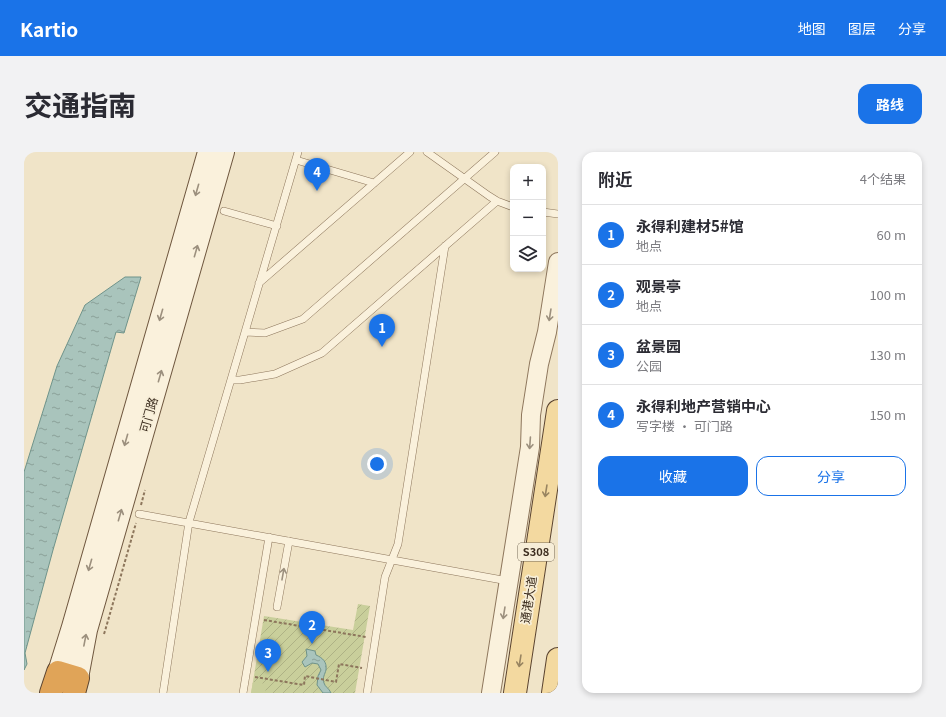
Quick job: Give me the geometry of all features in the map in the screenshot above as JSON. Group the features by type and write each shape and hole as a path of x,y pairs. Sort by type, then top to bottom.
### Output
{"highway":[{"path":"51,693 70,681"}],"main road":[{"name":"可门路","path":"70,681 72,628 208,152"},
{"name":"可门路","path":"70,681 87,630 224,152"},
{"name":"通港大道","path":"515,693 558,411"},
{"path":"553,693 558,658"}],"street":[{"path":"492,693 530,447 531,415 539,364 547,332 558,262"}],"lane":[{"path":"163,693 189,522 298,152"},
{"path":"259,283 410,152"},
{"path":"427,152 489,196 510,206"},
{"path":"245,332 265,333 303,319 495,152"},
{"path":"296,160 374,183"},
{"path":"231,380 240,380 275,374 322,353 498,201"},
{"path":"224,211 276,226"},
{"path":"546,212 558,214"},
{"path":"366,693 385,577 398,544 445,246"},
{"path":"139,514 509,581"},
{"path":"243,693 269,537"},
{"path":"277,607 289,541"}],"path":[{"path":"255,618 375,639"},
{"path":"246,676 304,685 305,676 336,682 339,664 370,669"}],"green space":[{"path":"358,604 370,606 355,693 251,693 264,616 353,630"},
{"path":"253,682 267,684 265,693 251,693"}],"water":[{"path":"125,277 141,277 124,333 116,332 53,550 25,653 27,664 24,670 24,472 57,366 85,305"},
{"path":"306,649 315,651 316,655 323,659 326,670 323,681 331,693 323,693 317,685 318,676 321,670 318,664 312,663 305,667 302,662 307,656"}],"place":[{"name":"永得利地产营销中心","path":"317,191"},
{"name":"永得利建材5#馆","path":"382,347"},
{"name":"观景亭","path":"312,644"},
{"name":"盆景园","path":"268,672"}]}
